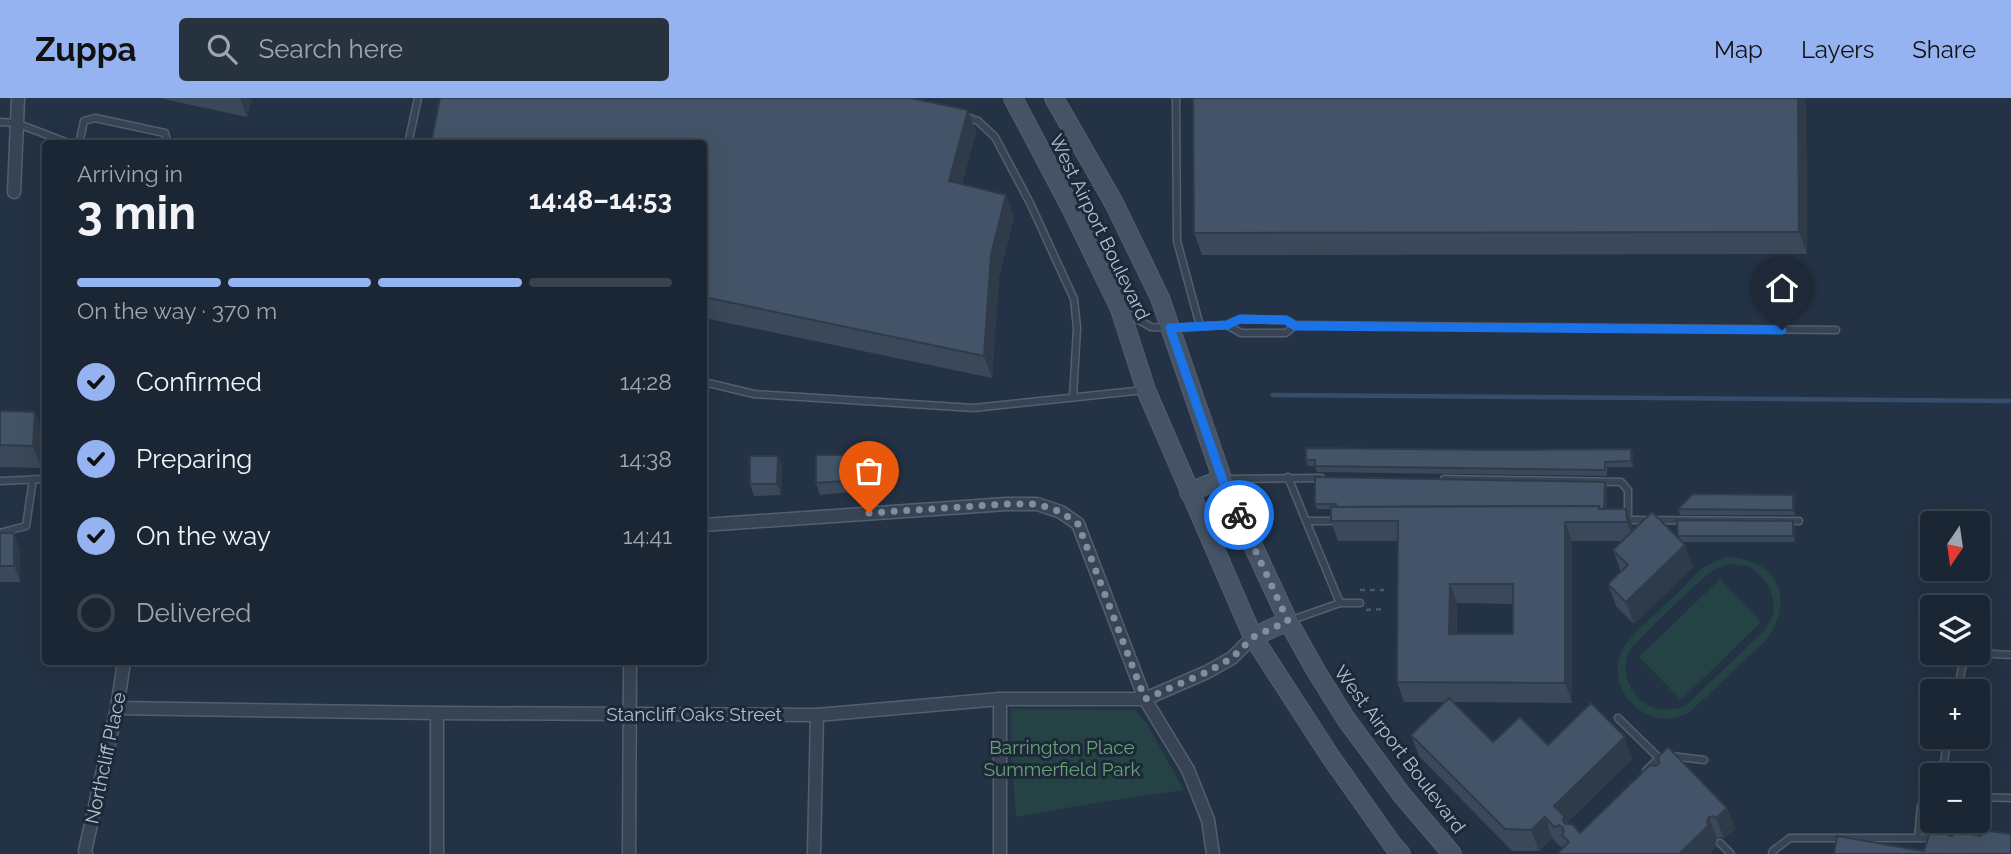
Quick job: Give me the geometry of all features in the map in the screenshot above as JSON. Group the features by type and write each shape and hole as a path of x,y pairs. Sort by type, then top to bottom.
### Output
{"main road":[{"name":"West Airport Boulevard","path":"1013,98 1121,309 1146,390 1253,637 1329,757 1401,854"},
{"name":"West Airport Boulevard","path":"1054,98 1114,203 1160,298 1222,479 1288,621 1315,671 1346,719 1402,795 1452,854"},
{"path":"1189,492 1222,479"},
{"path":"1253,637 1288,621"}],"street":[{"path":"14,192 18,98"},
{"path":"707,525 1007,504 1037,504 1061,512 1078,524 1145,699 1188,770 1208,820 1213,854"},
{"name":"Stancliff Oaks Street","path":"117,708 817,715 1000,699 1145,699 1232,658 1253,637"},
{"name":"Northcliff Place","path":"86,854 124,665"},
{"path":"629,854 630,665"},
{"path":"1000,699 1000,854"},
{"path":"437,713 437,854"},
{"path":"814,854 817,715"}],"lane":[{"path":"409,140 418,98"},
{"path":"1176,98 1177,241 1200,326"},
{"path":"954,113 978,121 995,137 1074,299 1077,328 1073,397"},
{"path":"80,140 84,121 95,118 165,133 167,140"},
{"path":"0,122 16,123 61,140"},
{"path":"1121,309 1151,327 1170,328 1227,325 1240,319 1286,320 1295,326 1836,330"},
{"path":"1227,325 1241,333 1286,333 1295,326"},
{"path":"707,383 754,394 974,408 1146,390"},
{"path":"1288,477 1340,603"},
{"path":"1222,479 1329,478"},
{"path":"0,533 26,526 33,479"},
{"path":"0,481 42,479"},
{"path":"1440,479 1621,482 1628,490 1628,520"},
{"path":"1615,520 1798,521"},
{"path":"1306,521 1346,521"},
{"path":"1288,621 1340,603 1360,607"},
{"path":"1960,679 1964,659 1978,653 2011,654"},
{"path":"1618,718 1659,758"},
{"path":"1640,777 1659,758 1666,755 1704,760"},
{"path":"1649,768 1656,775"},
{"path":"1990,797 2011,798"},
{"path":"1918,838 1920,817"},
{"path":"1772,854 1790,838 1944,838"},
{"path":"1720,843 1731,854"}],"path":[{"path":"1360,590 1384,590"},
{"path":"1360,607 1384,609"}],"green space":[{"path":"1725,557 1743,559 1769,572 1780,594 1776,623 1767,639 1689,713 1665,719 1647,715 1630,701 1620,682 1618,661 1622,651 1641,627 1698,571","holes":["1731,564 1747,566 1754,570 1764,579 1770,591 1774,610 1764,631 1684,707 1668,710 1645,703 1629,684 1626,668 1629,652 1709,574"]},
{"path":"1720,579 1761,622 1681,700 1639,657"},
{"name":"Barrington Place Summerfield Park","path":"1011,709 1135,710 1147,724 1184,790 1016,817"}],"building":[{"path":"440,98 910,98 968,110 949,181 1006,195 991,255 984,356 707,298 707,140 432,140"},
{"path":"1193,98 1798,98 1799,232 1194,233"},
{"path":"0,411 35,412 33,446 0,445"},
{"path":"1306,448 1631,449 1631,461 1605,462 1605,470 1315,466 1315,460 1306,460"},
{"path":"816,455 845,455 845,481 816,483"},
{"path":"750,456 778,456 777,484 750,484"},
{"path":"1315,477 1605,482 1604,509 1599,506 1336,507 1336,504 1315,504"},
{"path":"1693,494 1793,495 1793,510 1678,509"},
{"path":"1599,506 1599,509 1626,509 1627,522 1565,522 1565,683 1397,682 1398,521 1331,521 1331,507","holes":["1450,584 1513,584 1513,634 1449,634"]},
{"path":"1652,512 1685,545 1626,602 1608,584 1628,565 1613,550"},
{"path":"1677,520 1793,521 1793,536 1678,536"},
{"path":"0,533 14,533 14,566 0,566"},
{"path":"1449,698 1493,742 1520,717 1548,745 1591,703 1625,737 1554,806 1564,816 1565,824 1572,824 1580,833 1650,765 1659,764 1658,757 1668,747 1727,808 1716,818 1709,817 1708,826 1679,854 1557,854 1569,842 1562,835 1562,827 1554,827 1545,817 1531,830 1505,829 1411,735"},
{"path":"1990,831 2011,834 2011,854 1834,854 1837,836 1924,851 1930,833 1981,836 1982,833"}],"waterway":[{"path":"1273,395 2011,401"}],"way so far":[{"path":"869,513 1007,504 1037,504 1061,512 1078,524 1145,699 1207,672 1232,658 1253,637 1288,621 1239,515"}],"route":[{"path":"1239,515 1223,481 1170,328 1227,325 1240,319 1286,320 1295,326 1782,330"}]}
